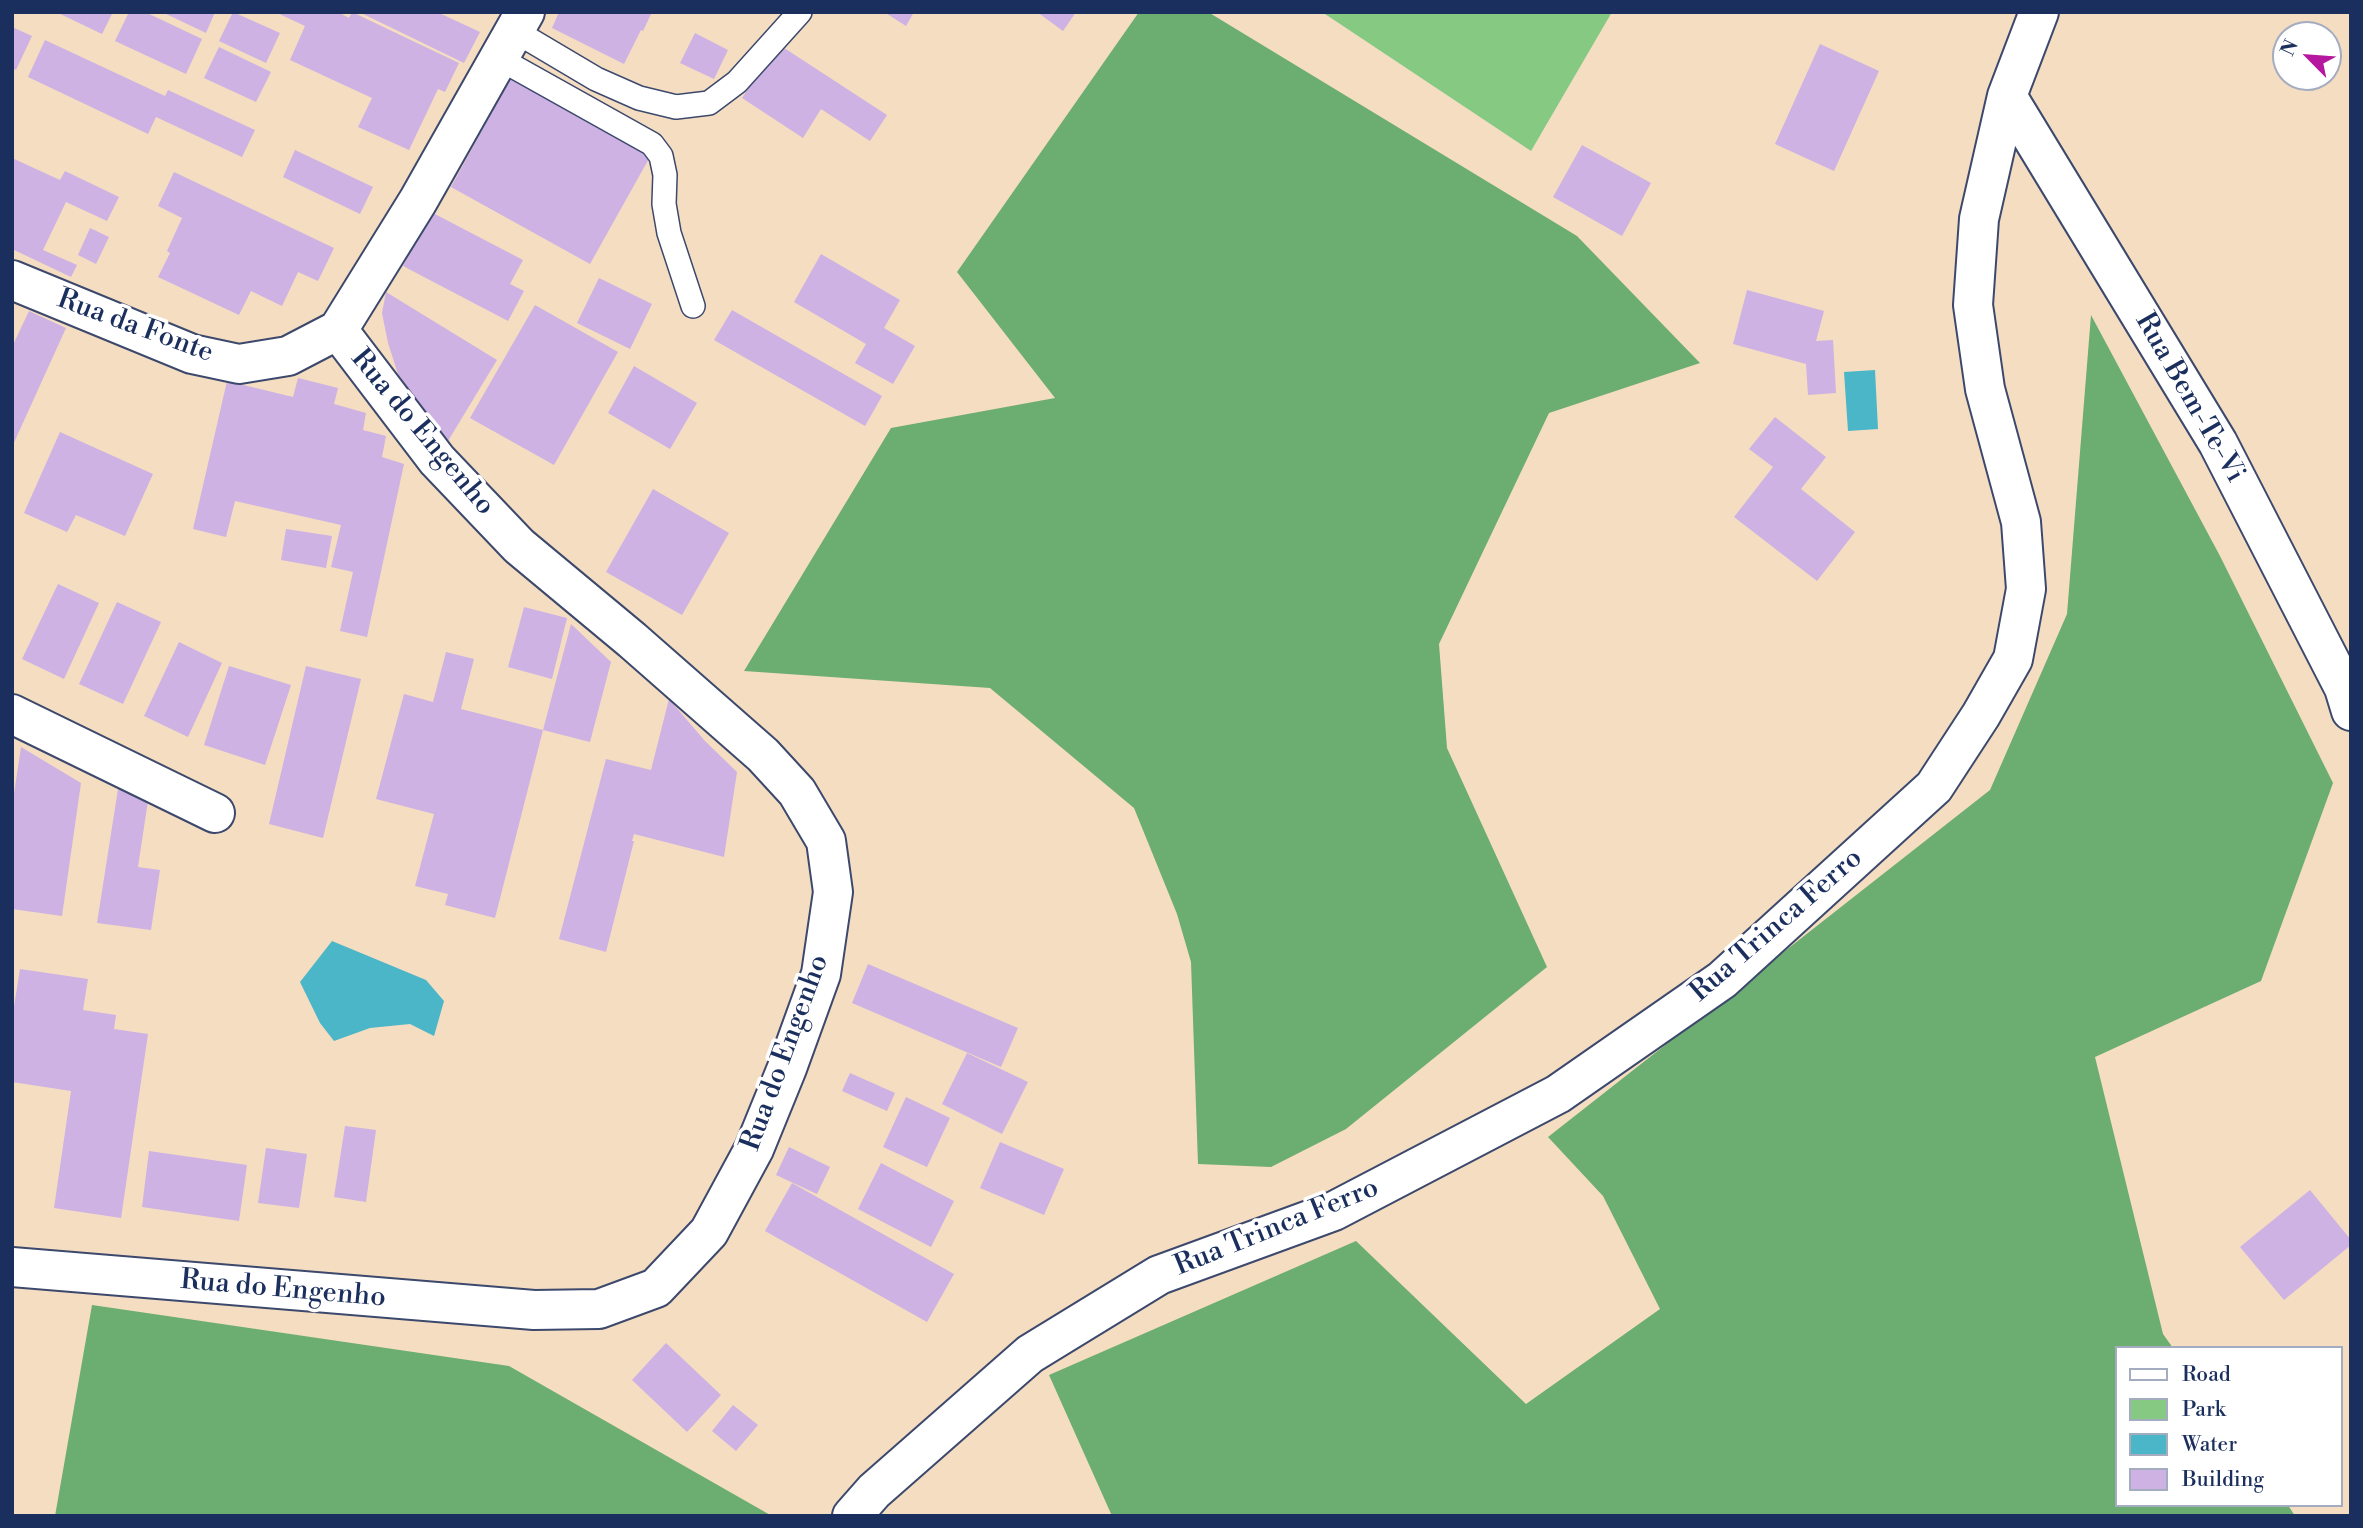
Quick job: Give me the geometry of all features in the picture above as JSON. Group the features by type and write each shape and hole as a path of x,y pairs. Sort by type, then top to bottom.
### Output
{"street":[{"name":"Rua Trinca Ferro","path":"852,1516 874,1491 1030,1354 1159,1275 1334,1211 1558,1094 1722,980 1934,787 1981,715 2013,659 2026,589 2021,522 1985,388 1973,305 1979,219 2007,96 2039,12"},
{"name":"Rua do Engenho","path":"12,1267 534,1310 599,1309 656,1289 709,1232 754,1149 787,1069 821,974 834,892 825,841 797,792 763,755 632,640 519,546 437,460 338,330 418,201 514,34"},
{"name":"Rua Bem-Te-Vi","path":"2007,96 2218,443 2344,688 2351,711"},
{"name":"Rua da Fonte","path":"12,280 192,354 239,364 288,356 338,330"},
{"path":"12,714 215,813"}],"lane":[{"path":"514,34 596,79 639,98 676,107 709,103 737,82 800,12"},
{"path":"514,34 652,144 661,156 669,233 693,306"}],"green space":[{"path":"1139,12 1208,12 1577,236 1700,363 1549,413 1439,644 1447,748 1547,967 1346,1129 1271,1167 1198,1164 1191,962 1177,914 1134,808 990,688 744,671 891,428 1055,398 957,272"},
{"path":"1322,12 1612,12 1531,151"},
{"path":"2091,315 2220,556 2333,783 2261,981 2095,1057 2163,1334 2172,1346 2114,1346 2114,1507 2289,1507 2295,1516 1112,1516 1049,1375 1356,1241 1526,1404 1660,1309 1603,1196 1548,1137 1990,790 2067,614"},
{"path":"92,1305 509,1366 772,1516 55,1516"}],"water":[{"path":"1875,370 1878,429 1848,431 1844,372"},
{"path":"332,941 426,980 444,1001 434,1036 410,1024 370,1028 334,1041 320,1023 300,982"}],"building":[{"path":"56,12 113,12 102,34"},
{"path":"129,12 145,12 202,39 186,74 115,41"},
{"path":"162,12 215,12 206,33"},
{"path":"233,12 280,33 266,63 219,41"},
{"path":"275,12 338,12 349,18 352,12 459,63 445,92 438,89 409,150 358,127 372,98 290,60 305,26"},
{"path":"359,12 437,12 480,32 464,63"},
{"path":"559,12 652,12 624,64 552,28"},
{"path":"884,12 914,12 906,26"},
{"path":"1037,12 1076,12 1063,31"},
{"path":"12,27 32,36 16,70 12,68"},
{"path":"695,33 728,50 714,79 680,63"},
{"path":"45,40 165,96 168,90 255,130 242,157 156,117 148,134 28,77"},
{"path":"778,44 887,115 870,141 821,109 803,138 742,98"},
{"path":"1820,44 1879,71 1834,171 1775,144"},
{"path":"219,47 271,72 256,102 204,78"},
{"path":"511,77 651,155 590,264 451,187"},
{"path":"1582,145 1651,183 1622,236 1553,197"},
{"path":"295,150 373,187 360,214 283,177"},
{"path":"12,158 60,180 65,171 119,197 107,221 66,202 43,250 77,265 71,277 12,249"},
{"path":"174,172 334,248 318,281 298,272 282,306 251,291 239,315 158,277 182,218 158,206"},
{"path":"431,212 523,260 510,284 524,291 508,321 403,266"},
{"path":"90,228 109,237 96,264 78,255"},
{"path":"821,254 900,300 884,328 915,346 893,384 855,363 866,344 794,302"},
{"path":"599,278 652,304 630,349 577,323"},
{"path":"1747,290 1824,311 1816,341 1833,340 1836,393 1808,395 1806,364 1733,344"},
{"path":"386,292 497,360 448,441 399,377 382,313"},
{"path":"535,305 618,352 554,465 470,418"},
{"path":"732,310 882,396 865,426 714,340"},
{"path":"29,311 66,328 12,447 12,347"},
{"path":"634,366 697,403 670,449 608,413"},
{"path":"298,378 338,388 334,404 366,413 363,430 386,436 382,457 404,464 367,637 340,631 353,572 331,567 341,525 235,501 226,537 193,529 227,381 293,397"},
{"path":"1775,417 1826,457 1801,489 1855,532 1817,581 1734,517 1773,467 1749,449"},
{"path":"60,432 153,474 125,536 76,515 67,532 24,513"},
{"path":"653,489 729,533 682,615 606,572"},
{"path":"286,529 332,536 326,568 281,560"},
{"path":"58,584 99,603 64,679 22,659"},
{"path":"117,602 161,622 123,704 79,684"},
{"path":"524,607 567,618 552,679 508,667"},
{"path":"571,624 611,662 590,742 543,730"},
{"path":"179,642 222,663 188,737 144,716"},
{"path":"446,652 474,659 461,709 543,730 495,918 445,905 448,894 415,886 434,814 376,799 404,694 433,702"},
{"path":"229,666 291,685 265,765 204,745"},
{"path":"306,666 361,679 323,838 269,824"},
{"path":"669,699 705,741 737,772 724,857 634,834 606,952 559,939 606,759 651,770"},
{"path":"21,747 81,783 62,916 12,909 12,807"},
{"path":"118,789 149,794 138,867 160,870 151,930 97,923"},
{"path":"868,964 1018,1028 1001,1067 852,1003"},
{"path":"20,969 88,979 83,1010 116,1015 114,1029 148,1034 121,1218 54,1208 71,1091 12,1082 12,1019"},
{"path":"967,1053 1028,1082 1002,1134 942,1104"},
{"path":"850,1073 895,1093 887,1111 842,1091"},
{"path":"906,1097 950,1118 927,1167 883,1147"},
{"path":"345,1126 376,1130 366,1202 334,1197"},
{"path":"1000,1142 1064,1169 1044,1215 980,1188"},
{"path":"789,1147 830,1167 817,1194 776,1175"},
{"path":"266,1148 307,1154 299,1208 258,1203"},
{"path":"149,1151 247,1165 239,1221 142,1207"},
{"path":"881,1163 954,1201 931,1247 858,1209"},
{"path":"792,1183 954,1274 927,1322 765,1231"},
{"path":"2310,1190 2351,1240 2351,1245 2284,1300 2240,1247"},
{"path":"666,1343 721,1395 687,1432 632,1380"},
{"path":"733,1405 758,1425 736,1451 712,1431"}]}
